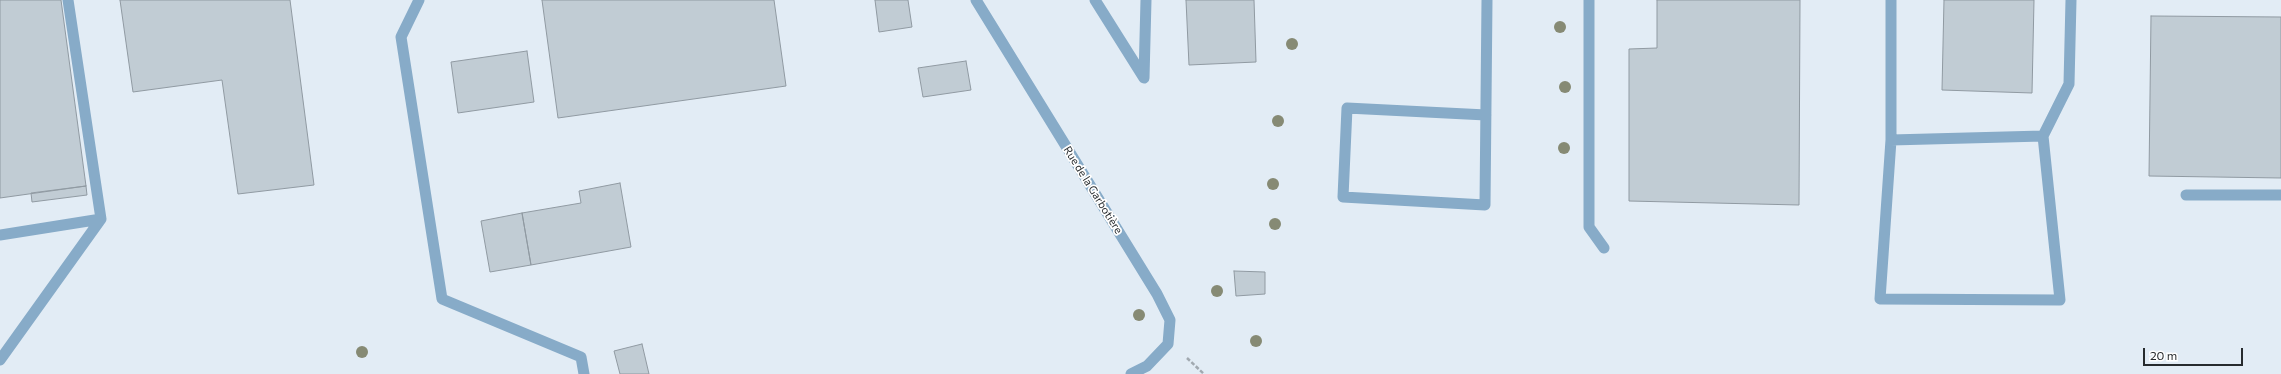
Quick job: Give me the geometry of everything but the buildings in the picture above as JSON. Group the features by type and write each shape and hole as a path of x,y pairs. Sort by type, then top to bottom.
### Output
{"street":[{"path":"0,360 101,219 68,0"},
{"path":"419,0 401,37 442,299 581,357 584,374"},
{"name":"Rue de la Garbotière","path":"976,0 1157,294 1170,320 1168,344 1147,366 1131,374"},
{"path":"1095,0 1144,78 1146,0"},
{"path":"1486,115 1347,108 1343,197 1485,205 1486,115 1487,0"},
{"path":"1589,0 1590,227 1604,248"},
{"path":"1891,0 1891,140 1880,299 2060,300 2043,136 2069,84 2070,0"},
{"path":"1891,140 2043,136"},
{"path":"2186,195 2281,195"},
{"path":"0,235 101,219"}]}
